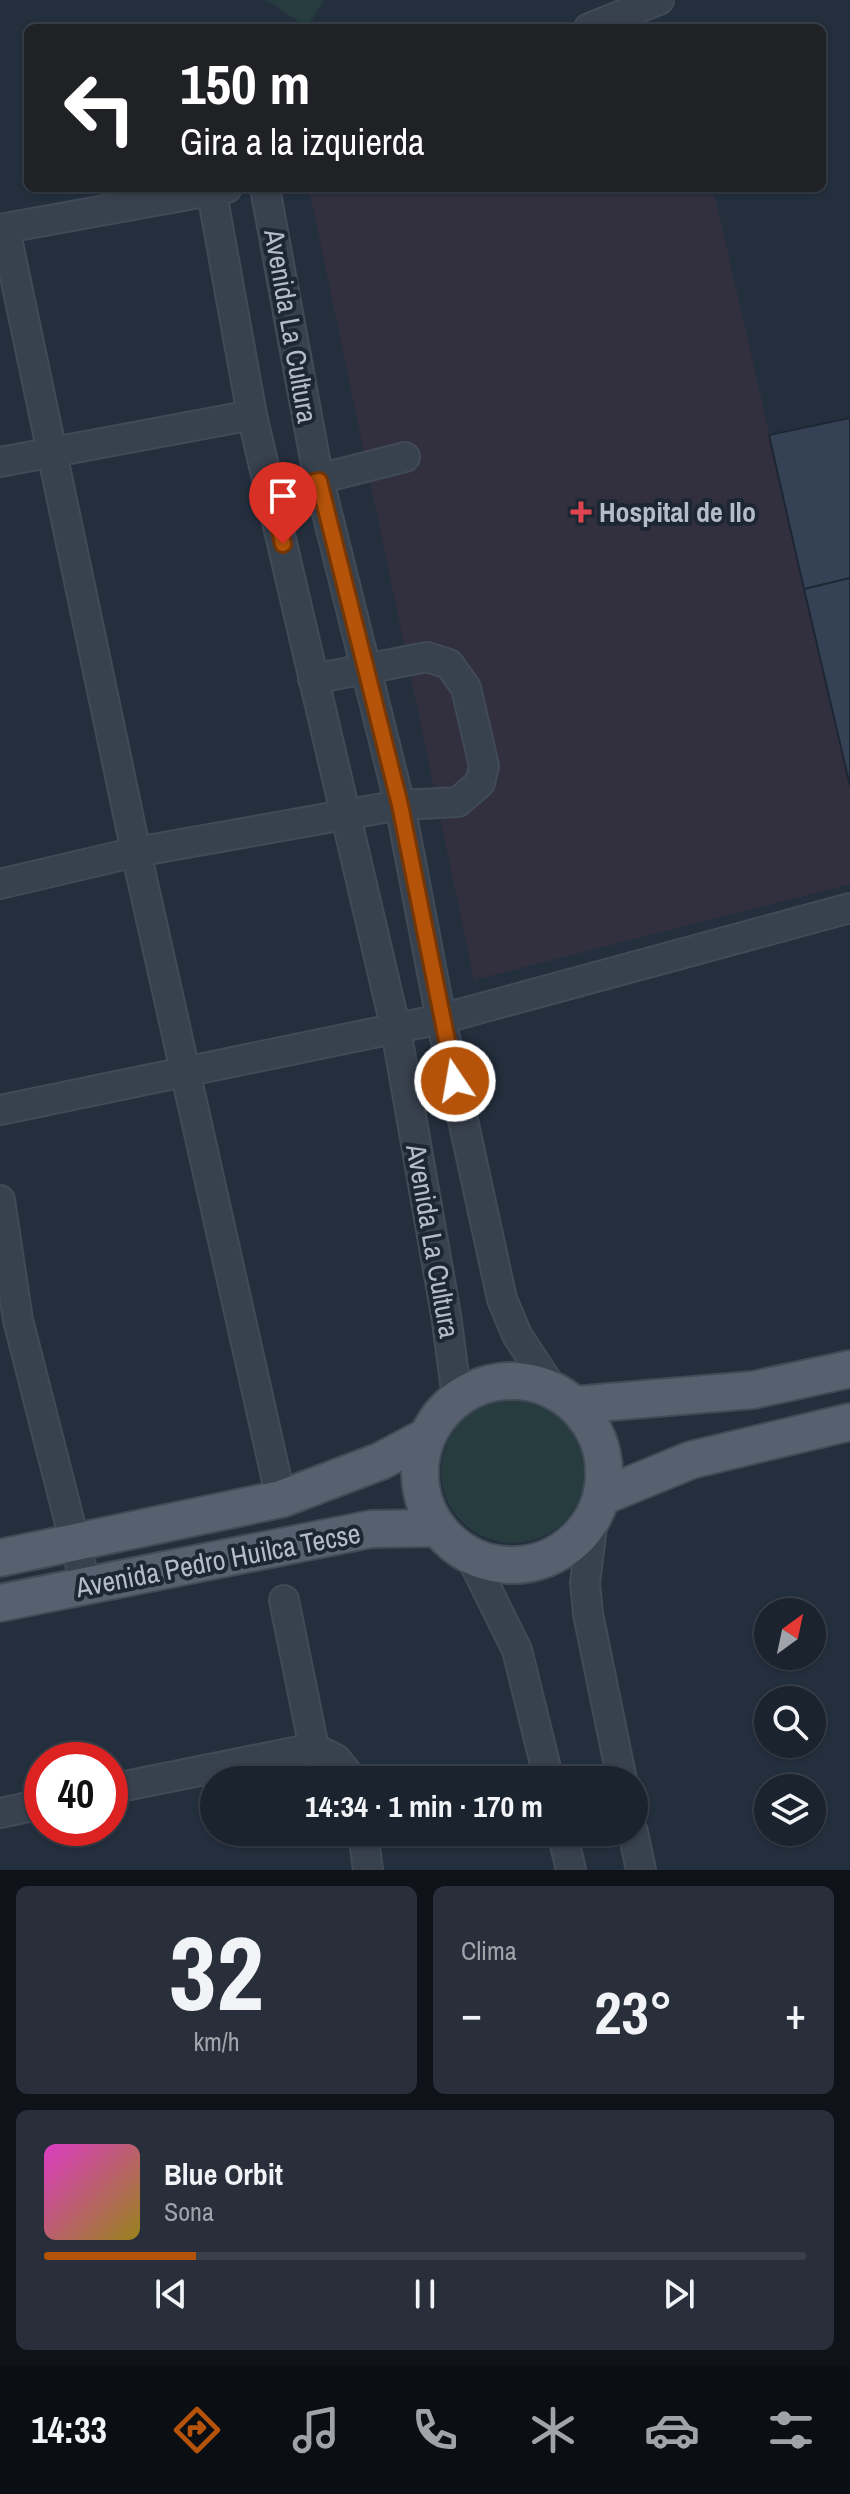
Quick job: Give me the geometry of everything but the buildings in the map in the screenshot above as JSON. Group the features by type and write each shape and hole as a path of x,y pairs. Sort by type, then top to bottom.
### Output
{"main road":[{"path":"563,1398 753,1390 850,1369"},
{"path":"504,1381 529,1382 563,1398 590,1424 600,1447 604,1472 597,1508 571,1545 536,1562 491,1563 470,1555 438,1528 426,1507 420,1484 420,1460 426,1437 439,1415 457,1398 479,1386 504,1381"},
{"path":"597,1508 691,1460 850,1422"},
{"name":"Avenida Pedro Huilca Tecse","path":"0,1558 281,1499 381,1461 426,1437"},
{"name":"Avenida Pedro Huilca Tecse","path":"0,1603 371,1529 438,1528"}],"street":[{"path":"599,24 659,0"},
{"path":"214,192 2,229 136,852 281,1499"},
{"name":"Avenida La Cultura","path":"220,192 252,415 396,1030 446,1315 457,1398"},
{"name":"Avenida La Cultura","path":"266,192 319,481 400,805 441,1019 502,1299 517,1335 563,1398"},
{"path":"0,462 252,415"},
{"path":"271,491 405,457"},
{"path":"0,884 136,852 400,805 458,802 480,783 484,766 466,688 458,672 439,659 427,657 313,679"},
{"path":"0,1110 396,1030 850,908"},
{"path":"0,1200 9,1322 77,1542 86,1586"},
{"path":"597,1508 585,1583 588,1614 619,1766"},
{"path":"470,1555 517,1650 546,1766"},
{"path":"284,1600 314,1748"},
{"path":"128,1785 314,1748 336,1759 342,1766"},
{"path":"0,1813 24,1808"},
{"path":"365,1846 368,1870"},
{"path":"565,1846 571,1870"},
{"path":"636,1846 641,1870"}],"shaded area":[{"name":"Hospital de Ilo","path":"714,192 850,786 850,884 474,980 310,193"}],"green space":[{"path":"266,0 324,0 309,24 302,24"},
{"path":"513,1399 541,1404 564,1420 580,1443 585,1471 580,1499 564,1522 541,1538 513,1543 485,1538 462,1522 446,1499 441,1471 446,1443 462,1420 485,1404"}],"place":[{"name":"Hospital de Ilo","path":"581,512"}],"route":[{"path":"283,544 271,491 319,481 400,805 455,1081"}]}
